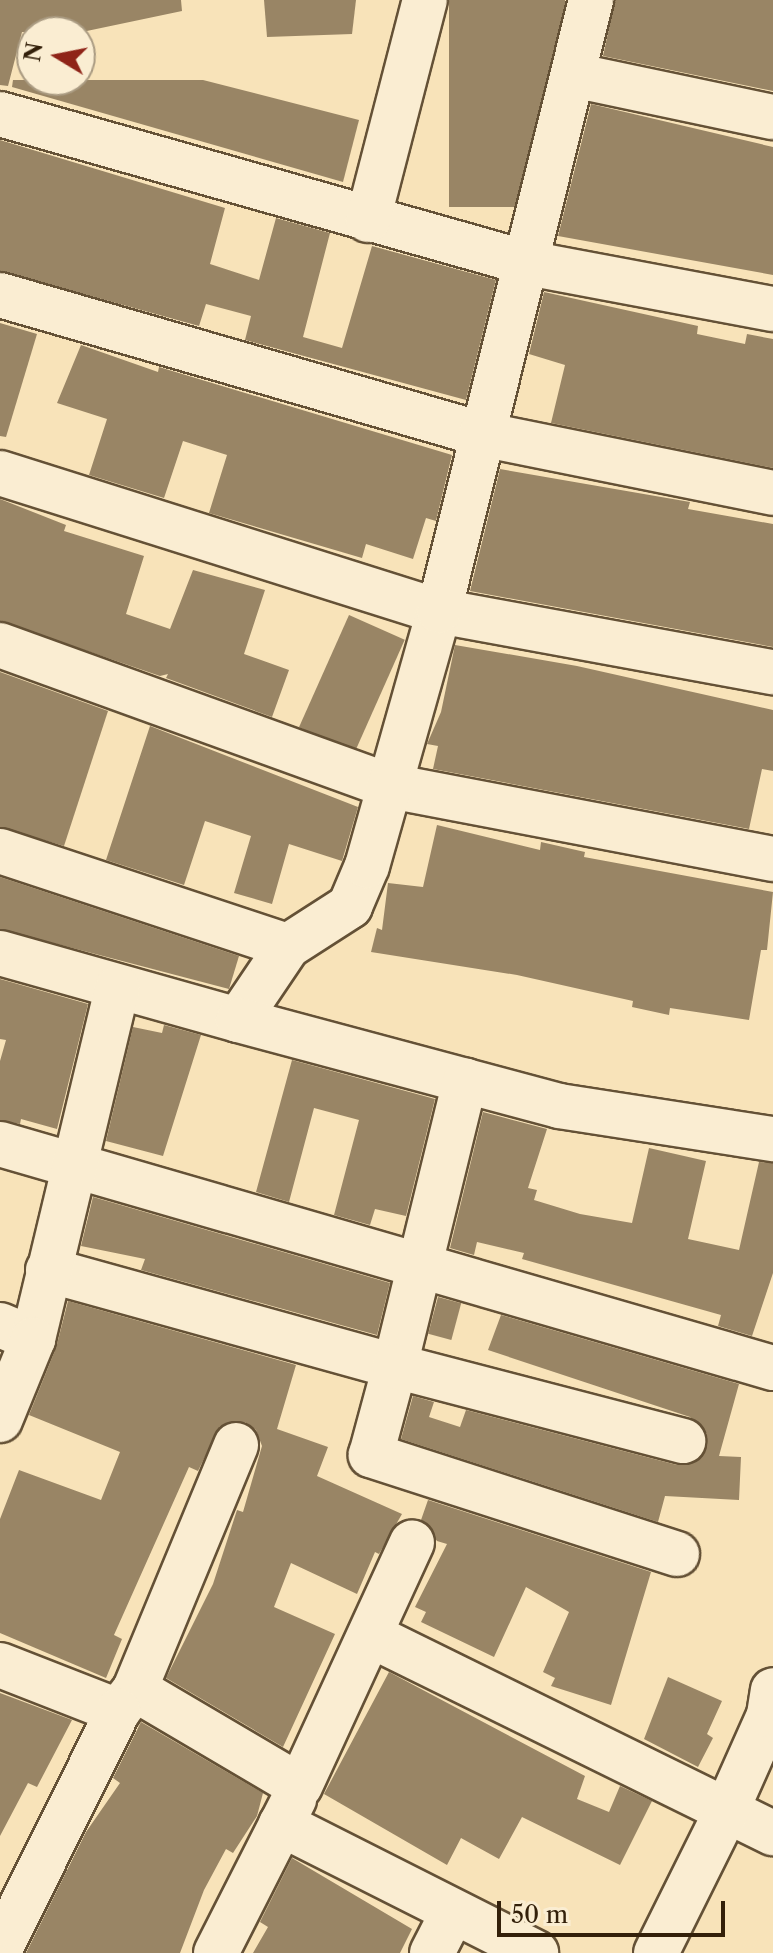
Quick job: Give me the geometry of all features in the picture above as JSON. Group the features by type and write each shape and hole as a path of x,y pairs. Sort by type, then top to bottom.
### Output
{"street":[{"path":"368,220 425,0"},
{"path":"238,1020 288,946 350,906 390,786 439,611 591,0"},
{"path":"573,75 773,117"},
{"path":"0,114 527,263 773,309"},
{"path":"0,295 481,434 773,493"},
{"path":"0,473 439,611 773,672"},
{"path":"0,645 390,786 773,859"},
{"path":"0,851 288,946"},
{"path":"0,953 117,988 559,1106 773,1139"},
{"path":"0,1420 17,1332 48,1270 117,988"},
{"path":"465,1080 423,1266 371,1455 677,1554"},
{"path":"0,1144 773,1368"},
{"path":"48,1270 395,1366 683,1441"},
{"path":"0,1949 127,1700 236,1445"},
{"path":"216,1953 372,1636 412,1543"},
{"path":"372,1636 725,1814 773,1833"},
{"path":"0,1665 127,1700 300,1786"},
{"path":"656,1953 725,1814 769,1715 773,1690"},
{"path":"281,1824 452,1914 536,1953"},
{"path":"432,1953 452,1914"}],"building":[{"path":"0,0 181,0 182,11 96,29 96,16 16,16 16,55 8,86 0,85"},
{"path":"264,0 356,0 352,34 267,37"},
{"path":"449,0 565,0 565,207 449,207"},
{"path":"615,0 773,0 773,91 603,56"},
{"path":"96,80 203,80 359,120 343,182 43,96 96,96"},
{"path":"591,104 773,147 773,275 558,236"},
{"path":"0,140 225,208 210,264 259,280 276,218 330,233 303,337 342,348 372,246 496,280 466,400 245,340 251,316 206,304 199,326 0,271"},
{"path":"544,292 698,326 697,334 745,344 747,334 773,339 773,468 551,423 565,365 529,354"},
{"path":"0,323 37,334 6,437 0,436"},
{"path":"81,345 158,372 159,367 452,455 436,521 426,518 413,559 366,544 362,558 209,513 227,455 183,441 164,498 89,475 107,419 57,403"},
{"path":"500,469 690,502 688,509 773,524 773,647 470,591"},
{"path":"0,499 66,525 64,531 144,556 126,614 170,629 193,570 265,590 244,654 289,670 272,717 166,678 168,674 160,676 0,621"},
{"path":"349,615 405,640 355,752 299,727"},
{"path":"455,645 577,666 773,710 773,771 762,769 749,829 433,769 438,746 427,744 441,712"},
{"path":"0,672 108,711 64,846 0,827"},
{"path":"150,726 358,807 342,861 289,844 272,904 234,893 251,836 205,821 184,885 106,860"},
{"path":"437,825 540,850 541,842 585,852 584,857 773,892 767,950 761,950 749,1020 670,1008 669,1015 632,1007 633,1001 517,975 371,952 377,928 382,930 388,883 423,887"},
{"path":"0,877 239,956 229,989 0,929"},
{"path":"0,979 88,1004 57,1129 21,1119 20,1124 0,1120 0,1061 6,1040 0,1039"},
{"path":"164,1025 201,1035 163,1156 106,1141 133,1027 162,1033"},
{"path":"292,1060 435,1099 406,1216 375,1209 370,1225 334,1215 359,1120 314,1108 289,1202 256,1192"},
{"path":"483,1112 547,1129 528,1188 537,1190 534,1200 580,1214 632,1223 649,1148 706,1161 688,1239 739,1250 759,1162 773,1163 773,1273 752,1336 718,1326 721,1315 522,1259 524,1253 477,1242 474,1255 450,1248"},
{"path":"93,1197 390,1283 377,1335 141,1270 145,1259 81,1246"},
{"path":"438,1297 461,1303 451,1340 428,1334"},
{"path":"68,1301 296,1365 277,1429 328,1447 317,1476 402,1514 379,1554 375,1552 357,1594 291,1563 274,1607 335,1634 283,1747 166,1678 213,1584 237,1510 243,1512 262,1446 256,1430 245,1422 220,1426 198,1471 189,1467 114,1635 122,1639 106,1678 0,1633 0,1519 19,1470 101,1500 120,1452 29,1415 56,1348"},
{"path":"501,1315 739,1384 719,1456 741,1457 739,1500 665,1496 658,1522 401,1439 413,1396 434,1402 429,1417 460,1427 466,1410 677,1465 701,1458 707,1434 690,1417 488,1350"},
{"path":"428,1500 651,1572 611,1705 551,1686 555,1678 543,1672 569,1612 526,1587 494,1657 421,1622 426,1612 415,1607 447,1544 437,1541 421,1520"},
{"path":"389,1672 585,1776 577,1799 609,1812 620,1786 652,1801 620,1865 522,1817 499,1859 461,1838 447,1865 324,1794"},
{"path":"668,1677 722,1701 707,1734 713,1738 698,1767 644,1739"},
{"path":"0,1693 72,1720 37,1787 28,1783 0,1836"},
{"path":"141,1722 263,1793 257,1816 233,1853 226,1849 204,1890 180,1953 26,1953 86,1832 120,1783 113,1778"},
{"path":"292,1858 412,1929 400,1953 253,1953 268,1927 260,1922"}]}
